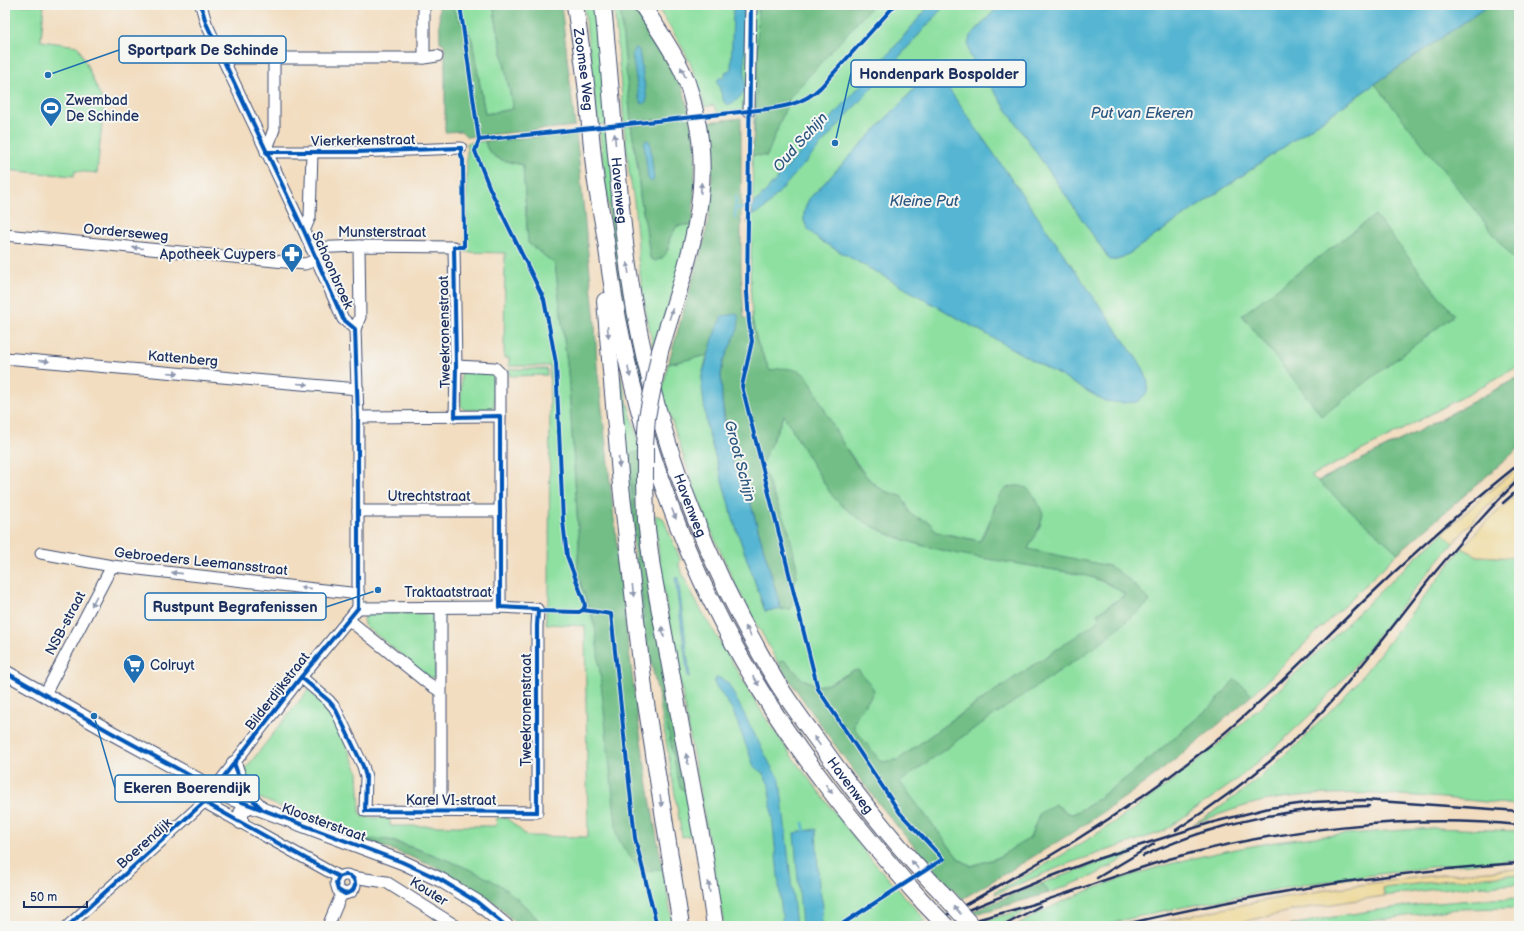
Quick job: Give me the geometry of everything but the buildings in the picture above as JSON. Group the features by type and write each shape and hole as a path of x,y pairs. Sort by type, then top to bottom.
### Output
{"highway":[{"name":"Zoomse Weg","path":"575,5 587,90 596,182"},
{"name":"Havenweg","path":"603,5 620,195 634,302 640,336 659,415 690,507 724,583 777,683 846,780 899,846 972,926"},
{"path":"642,5 666,40 690,89 697,117 702,148 700,201 697,223 691,250 660,352 647,416 645,480 646,521 652,568 704,851 715,926"},
{"name":"Havenweg","path":"596,182 615,304 631,380 656,465 674,514 706,588 744,662 785,727 839,802 924,903 946,926"},
{"path":"596,182 596,217 613,386 621,486 637,628 645,697 681,926"}],"main road":[{"name":"Kloosterstraat","path":"5,672 214,789 265,812 402,862 436,877 477,902 506,926"},
{"path":"234,763 244,791 265,812"},
{"path":"241,822 241,813 249,805"}],"street":[{"name":"Schoonbroek","path":"201,5 206,23 304,231 343,319 355,328"},
{"path":"424,5 424,58"},
{"path":"749,111 752,5"},
{"path":"222,58 424,58 437,56"},
{"path":"266,152 274,129 274,57"},
{"name":"Vierkerkenstraat","path":"266,152 357,152 461,148"},
{"name":"Schoonbroek","path":"304,231 310,217 312,152"},
{"name":"Oorderseweg","path":"5,235 305,264 316,260"},
{"name":"Schoonbroek","path":"358,608 358,389 355,328 360,316 359,246"},
{"name":"Munsterstraat","path":"311,248 359,246 454,246"},
{"name":"Tweekronenstraat","path":"454,246 456,366 455,417"},
{"name":"Kattenberg","path":"5,358 358,389"},
{"name":"Tweekronenstraat","path":"456,366 495,368 498,369 500,377 500,607"},
{"path":"358,417 500,416"},
{"name":"Utrechtstraat","path":"358,512 500,511"},
{"name":"Gebroeders Leemansstraat","path":"41,553 112,566 359,594"},
{"name":"NSB-straat","path":"45,694 112,566"},
{"name":"Traktaatstraat","path":"358,608 500,607 537,609"},
{"name":"Bilderdijkstraat","path":"214,789 301,677 358,608"},
{"path":"440,811 441,608"},
{"name":"Tweekronenstraat","path":"537,609 537,812"},
{"path":"349,620 426,682 440,691"},
{"name":"Karel VI-straat","path":"301,677 335,708 362,766 366,778 366,811 537,812"},
{"name":"Boerendijk","path":"68,926 204,802 214,789"},
{"path":"204,802 339,877"},
{"path":"354,890 355,883 352,876 346,874 339,877 336,881 338,890 342,893 348,894 354,890 386,882"},
{"name":"Kouter","path":"352,876 386,882 456,926"},
{"path":"328,926 342,893"}],"green space":[{"path":"5,5 44,5 41,41 78,46 104,104 97,173 75,171 74,176 5,170"},
{"path":"439,5 451,5 458,18 468,30 472,40 485,114 513,109 493,5 561,5 575,126 467,137 461,131 445,132 445,47 443,43 440,42"},
{"path":"451,5 493,5 513,109 485,114 472,40 463,24 453,11"},
{"path":"584,5 597,5 608,124 598,125"},
{"path":"614,5 620,5 631,122 624,123"},
{"path":"620,5 637,5 649,23 684,92 696,144 693,226 677,226 670,238 667,252 663,257 655,261 650,258 631,125 656,123 656,120 631,122"},
{"path":"656,5 930,5 892,50 759,199 753,203 752,155 767,156 753,151 754,109 718,113 713,105 705,107 694,72 678,39"},
{"path":"758,5 873,5 790,97 767,156 752,155 756,108"},
{"path":"945,5 1000,5 976,30 970,56 1110,260 1117,260 1130,253 1375,84 1380,90 1519,5 1519,366 1396,433 1311,476 1318,481 1415,433 1519,377 1385,541 1398,553 1252,695 1235,680 1215,703 1129,776 1088,806 1073,814 1040,813 1030,838 997,858 972,866 959,859 899,782 1150,602 1119,583 1021,555 995,504 992,517 980,541 936,532 922,519 912,516 901,496 891,494 879,488 866,476 846,448 770,371 757,342 752,319 750,278 752,222 747,223 753,208 896,60","holes":["942,81 1143,368 1148,382 1105,401 821,241 811,232 805,223 804,213 809,199 921,82"]},
{"path":"1489,5 1519,5 1519,266 1375,84"},
{"path":"741,118 741,269 744,318 752,319 757,342 770,371 785,368 798,371 807,376 849,454 860,468 870,480 881,489 901,496 911,514 930,523 936,532 980,541 1001,493 1009,487 1021,486 1033,494 1043,514 1040,526 1028,549 1109,566 1121,573 1150,602 1092,649 969,732 900,782 959,859 971,866 997,858 1030,838 1040,813 1055,804 1068,813 1073,814 1088,806 1129,776 1215,703 1235,679 1252,695 1216,727 1141,786 1067,836 962,899 936,872 888,815 842,755 778,663 784,660 802,679 816,686 829,684 853,671 858,670 874,690 869,700 856,718 854,728 881,762 898,760 949,722 1100,620 1097,614 1125,595 1107,583 1086,576 932,548 904,540 878,529 855,515 834,498 784,415 761,465 789,532 797,568 791,609 781,609 750,501 732,461 722,401 721,374 723,362 717,353 668,364 705,238 709,216 712,176 711,144 707,122"},
{"path":"631,125 650,258 668,250 670,237 677,226 693,226 654,353 643,296 638,258 634,201 624,126"},
{"path":"608,128 646,390 644,403 630,344 613,245 599,129"},
{"path":"576,133 595,323 597,366 625,618 642,744 663,869 645,872 636,864 622,846 617,835 595,626 577,573 579,542 568,372 555,264 528,243 523,165 505,161 494,156 487,147 485,141"},
{"path":"485,141 490,152 494,156 505,161 523,165 528,243 555,263 568,372 579,542 577,573 595,626 645,872 663,869 673,926 544,926 521,902 453,863 424,851 385,839 362,840 259,798 252,794 246,777 246,768 308,690 329,709 358,771 360,813 363,817 390,819 390,826 496,826 497,818 507,818 527,836 588,837 585,626 546,624 546,605 549,603 550,366 509,366 509,358 504,358 505,253 466,252 467,143"},
{"path":"1375,215 1454,315 1322,416 1242,315"},
{"path":"707,355 702,376 707,428 734,522 765,611 791,609 789,532 761,465 784,415 813,465 859,518 888,534 920,545 1089,576 1117,588 1125,595 1097,614 1101,620 949,722 898,760 881,762 853,728 853,724 857,716 871,697 853,671 829,684 816,686 802,679 784,660 778,663 735,584 711,531 692,482 662,391 668,364"},
{"path":"509,369 547,369 547,375 510,376"},
{"path":"491,372 495,376 494,407 492,409 465,410 461,406 461,373"},
{"path":"617,372 619,372 640,451 628,455 644,618 641,618"},
{"path":"1519,377 1519,448 1398,553 1318,481 1415,433"},
{"path":"640,451 688,794 680,787 661,698 659,698 641,618 644,618 628,455"},
{"path":"655,515 663,518 680,559 679,566 694,598 763,714 793,758 869,857 926,920 914,926 724,926 663,587"},
{"path":"1443,533 1453,543 1416,587 1349,673 1308,717 1270,752 1230,785 1162,832 1067,864 995,894 996,891 1058,857 1118,820 1147,800 1203,757 1311,659"},
{"path":"1462,548 1478,556 1519,558 1519,805 1394,795 1331,794 1300,796 1259,802 1231,810 1193,824 1215,811 1252,784 1296,746 1355,685"},
{"path":"369,612 433,614 435,620 435,677 429,677 364,625 363,619"},
{"path":"659,698 661,698 688,794 696,835 682,837"},
{"path":"1433,828 1519,831 1519,860 1431,867 1307,884 1157,912 1100,926 1016,926 1077,895 1109,883 1142,872 1209,855 1296,839"},
{"path":"385,839 452,862 499,884 526,907 544,926 518,926 501,908 460,880 412,857 362,840"},
{"path":"1136,850 1136,852 1093,876 1049,893 1042,883"},
{"path":"1519,874 1519,884 1437,889 1384,896 1383,888"},
{"path":"1042,883 1049,893 976,914 973,911"},
{"path":"1519,898 1519,908 1456,909 1335,926 1286,926 1344,915 1402,907 1461,901"},
{"path":"1027,909 999,926 988,926 983,921"}],"sand":[{"path":"1519,467 1519,474 1453,543 1443,533 1486,494"},
{"path":"1519,492 1519,558 1478,556 1462,548 1481,527"},
{"path":"1519,869 1519,874 1383,888 1384,896 1300,909 1225,926 1145,926 1237,906 1330,889 1377,882 1472,872"}],"water":[{"path":"735,5 744,5 745,90 738,99 728,105 724,102 717,81 719,78 724,78 726,72 731,69 733,12"},
{"path":"930,5 945,5 766,207 752,215 753,203 759,199 892,50"},
{"name":"Put van Ekeren","path":"1000,5 1489,5 1130,253 1117,260 1110,260 970,56 968,45 970,37"},
{"path":"635,47 639,50 647,100 644,104 641,103 639,98 632,54"},
{"name":"Kleine Put","path":"931,76 941,80 948,88 1143,368 1148,382 1147,393 1137,402 1122,403 1105,401 821,241 807,227 804,213 809,199 921,82"},
{"path":"648,140 650,142 654,180 651,182 648,179 644,144 645,141"},
{"path":"737,314 739,318 738,329 723,362 721,374 722,401 732,461 750,501 781,609 765,611 734,522 707,428 702,388 702,376 721,317"},
{"path":"675,577 678,578 690,676 688,678"},
{"path":"717,677 727,682 729,685 773,770 780,780 796,926 783,926 769,785 763,773 754,767 732,709 714,683"},
{"path":"816,829 819,887 823,905 821,925 802,926 794,833"}],"waterway":[{"name":"Oud Schijn","path":"735,218 736,196"},
{"name":"Oud Schijn","path":"735,209 754,207"},
{"name":"Groot Schijn","path":"803,823 805,832"}],"railway":[{"path":"927,926 1075,841 1146,794 1180,769 1234,725 1404,563 1461,512 1519,464"},
{"path":"1176,830 1233,791 1303,732 1350,680 1456,547 1519,479"},
{"path":"1503,503 1519,489"},
{"path":"958,914 1091,861 1210,823 1269,808 1313,802 1364,800 1519,811"},
{"path":"1143,856 1197,834 1253,819 1310,810 1369,806"},
{"path":"953,926 1056,897 1169,859 1254,839 1298,832 1387,823 1432,821 1519,825"},
{"path":"1097,878 1154,844"},
{"path":"1117,926 1217,904 1317,886 1418,872 1519,863"},
{"path":"1003,926 1040,906"}],"cycle path":[{"path":"68,926 204,802 301,677 358,608 358,417 355,329 343,319 304,231 206,23 201,5"},
{"path":"460,5 479,140 475,151 490,189 544,299 556,363 563,521 567,556 584,601 585,606 583,610"},
{"path":"751,5 747,292 752,341 742,386 818,689 900,813 943,859 839,926"},
{"path":"479,140 769,109 797,103 813,94 821,87 895,5"},
{"path":"266,152 357,152 461,148"},
{"path":"301,677 335,708 363,766 366,777 365,811 537,812 538,611 537,609 500,607 500,416 455,417 456,366 454,247 464,247 463,160 461,148"},
{"path":"538,611 579,612 583,610 611,614 635,838 657,926"},
{"path":"5,672 231,798 402,862 441,880 477,902 506,926"},
{"path":"234,763 244,791 261,808"},
{"path":"204,802 339,877 343,875 351,876 355,881 354,888 351,892 345,894 338,890 336,883 339,877"}],"place":[{"name":"Sportpark De Schinde","path":"48,75"},
{"name":"Zwembad De Schinde","path":"51,128"},
{"name":"Hondenpark Bospolder","path":"835,143"},
{"name":"Apotheek Cuypers","path":"292,274"},
{"name":"Rustpunt Begrafenissen","path":"378,590"},
{"name":"Colruyt","path":"134,684"},
{"name":"Ekeren Boerendijk","path":"94,716"}]}
